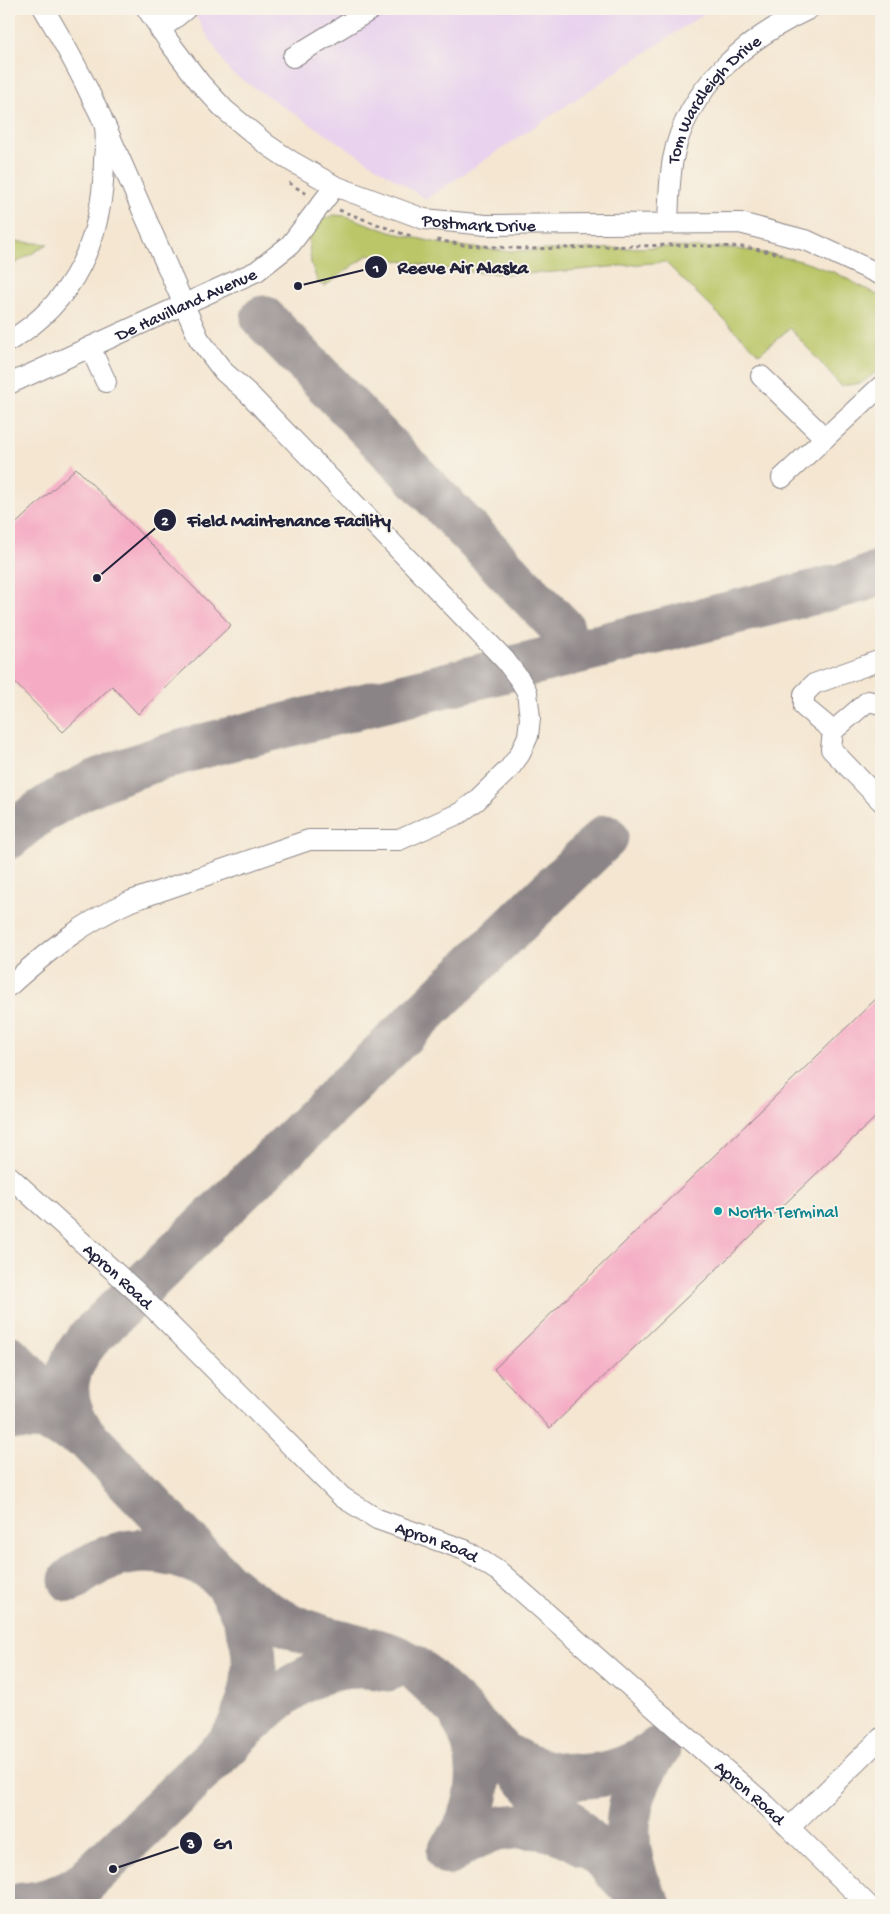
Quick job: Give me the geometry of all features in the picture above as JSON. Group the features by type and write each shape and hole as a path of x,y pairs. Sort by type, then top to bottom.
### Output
{"street":[{"path":"9,986 50,949 79,928 106,912 131,901 309,840 399,840 460,813 509,769 520,754 528,736 530,718 527,692 509,665 254,400 224,372 204,347 183,305 105,126 74,61 44,9"},
{"name":"Postmark Drive","path":"147,9 190,71 225,110 291,162 335,186 424,220 486,225 740,223 808,241 881,275"},
{"path":"160,30 186,9"},
{"path":"293,57 372,9"},
{"name":"Tom Wardleigh Drive","path":"668,223 673,159 682,128 698,98 719,72 779,15 809,9"},
{"path":"9,341 24,332 49,312 66,290 89,249 97,224 102,194 105,126"},
{"name":"De Havilland Avenue","path":"9,384 243,278 263,267 290,245 335,186"},
{"path":"90,347 106,382"},
{"path":"761,376 824,438"},
{"path":"782,478 881,386"},
{"path":"833,732 804,707 804,694 814,684 881,660"},
{"path":"881,704 868,701 833,732 831,749 881,802"},
{"name":"Apron Road","path":"9,1176 119,1274 342,1497 377,1519 465,1550 501,1572 790,1827 868,1905"},
{"path":"790,1827 881,1738"}],"path":[{"path":"289,183 322,204 403,234 420,237"},
{"path":"429,239 463,245 528,249 671,245 744,247 784,255"}],"shaded area":[{"path":"191,9 711,9 426,199 230,72"}],"green space":[{"path":"334,215 346,216 390,232 447,245 506,251 665,247 729,248 801,261 836,273 881,297 881,369 861,383 841,386 790,328 759,354 665,262 527,274 504,274 453,270 368,255 325,286 318,283 311,263 308,235 321,220"},
{"path":"9,241 48,244 9,267"}],"building":[{"path":"76,468 231,625 138,714 112,686 63,732 9,677 9,530"},
{"name":"North Terminal","path":"881,994 881,1112 550,1428 494,1369"}],"taxiway":[{"path":"263,318 562,628 563,643 556,658"},
{"path":"9,837 29,820 73,793 121,772 170,755 859,581 881,572"},
{"path":"81,1431 69,1406 67,1383 74,1361 89,1338 606,837"},
{"path":"9,1357 226,1583 262,1610 291,1626 325,1638 395,1657 420,1672 456,1706 649,1905"},
{"path":"9,1417 44,1419 81,1435"},
{"path":"71,1580 87,1568 103,1560 137,1551 155,1551 172,1554 208,1567"},
{"path":"61,1905 231,1742 249,1701 253,1682 254,1662 247,1624 239,1605 227,1585"},
{"path":"237,1735 287,1691 304,1680 322,1672 341,1667 363,1666 388,1669"},
{"path":"449,1853 469,1821 478,1786 476,1751 462,1716"},
{"path":"509,1757 527,1766 546,1772 566,1776 585,1776 623,1769 658,1749 638,1784 628,1820 630,1858 644,1896"},
{"path":"449,1853 464,1842 481,1834 516,1826 552,1830 570,1836 586,1845"},
{"path":"22,1905 39,1903 54,1898 84,1884"}],"place":[{"name":"Reeve Air Alaska","path":"298,286"},
{"name":"Field Maintenance Facility","path":"97,578"},
{"name":"North Terminal","path":"718,1211"},
{"name":"G1","path":"113,1869"}]}
